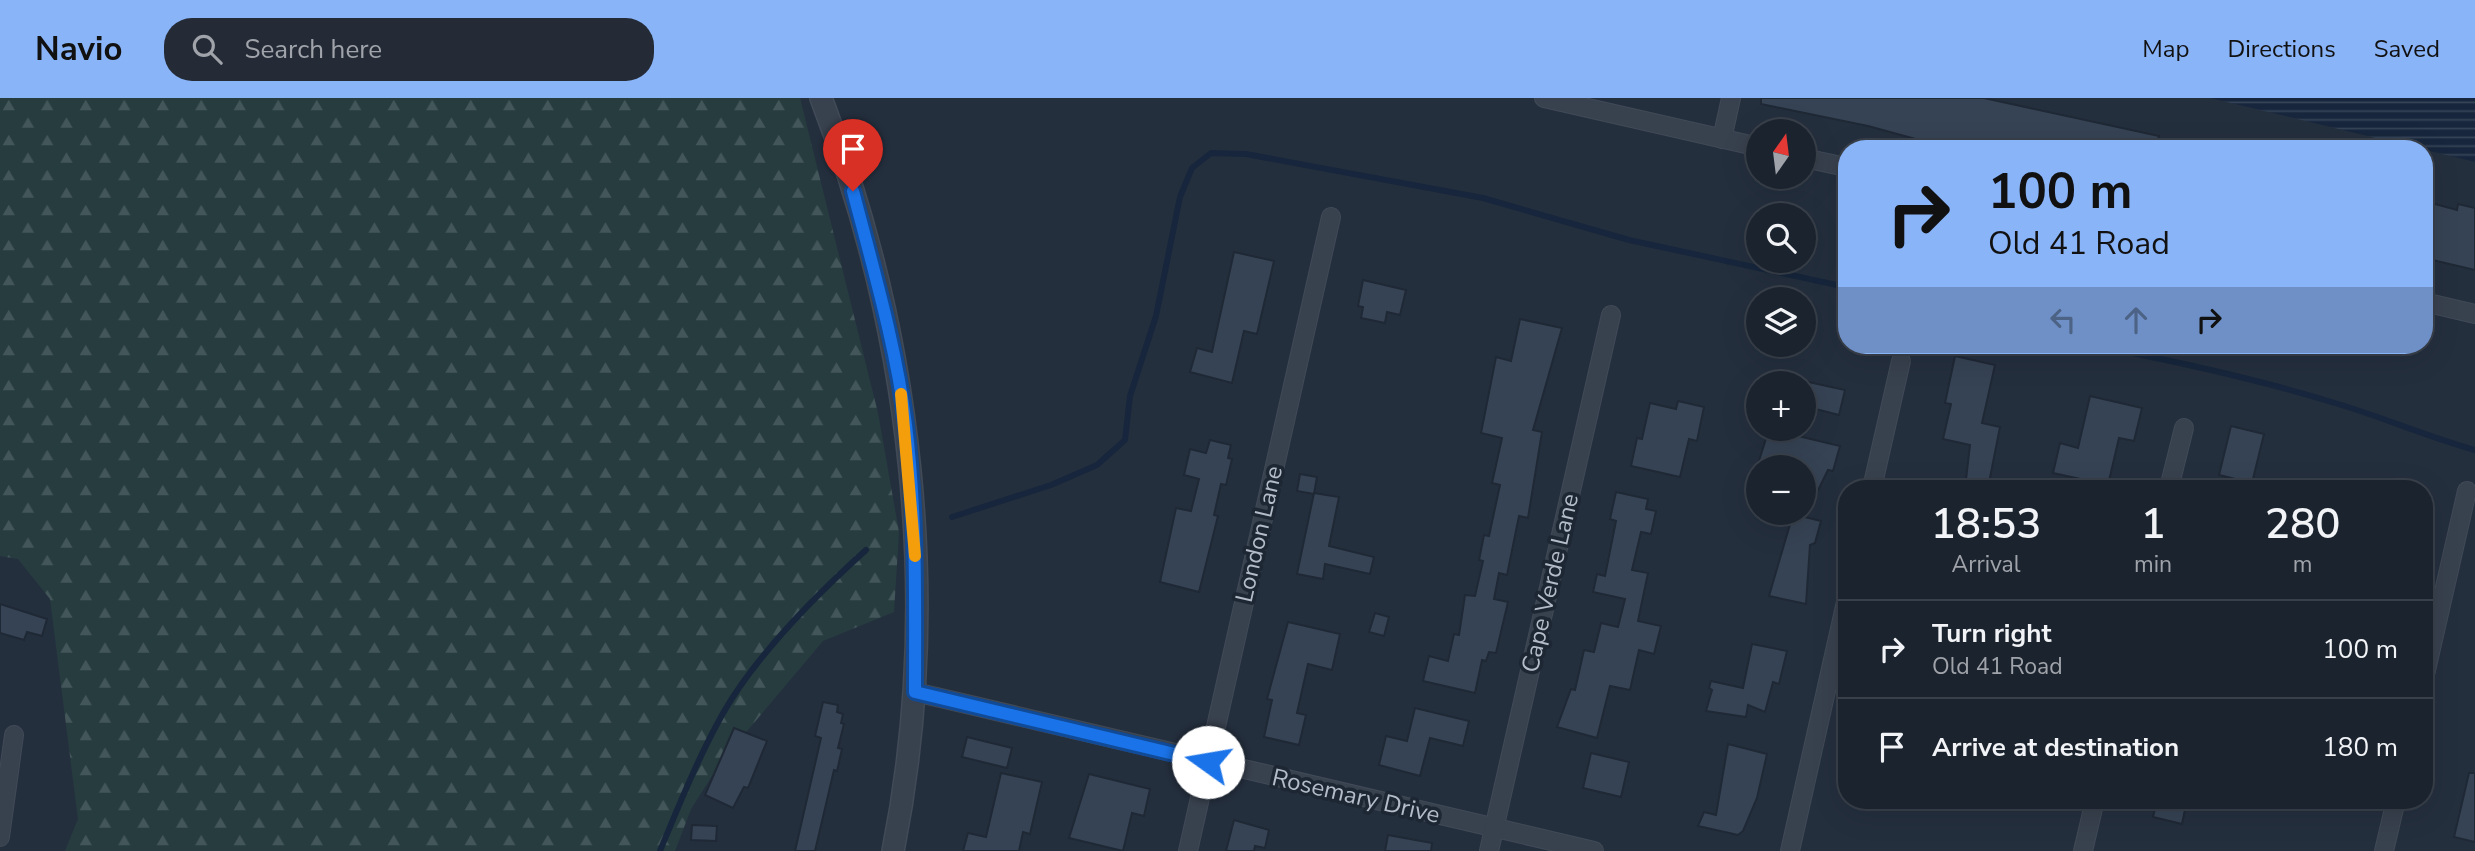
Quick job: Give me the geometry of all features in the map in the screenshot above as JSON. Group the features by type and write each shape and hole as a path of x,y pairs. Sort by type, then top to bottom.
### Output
{"street":[{"path":"821,98 859,215 879,290 902,400 915,551 915,692 913,721 892,851"},
{"path":"1544,98 1746,144"},
{"path":"1722,139 1731,98"},
{"path":"1816,161 1838,165"},
{"name":"London Lane","path":"1188,851 1331,217"},
{"path":"2433,304 2475,314"},
{"name":"Cape Verde Lane","path":"1489,851 1611,316"},
{"path":"1874,480 1901,361"},
{"path":"2171,480 2184,428"},
{"path":"2433,641 2468,491"},
{"path":"1790,851 1838,638"},
{"name":"Rosemary Drive","path":"915,692 1594,851"},
{"path":"0,837 14,735"},
{"path":"2083,851 2093,809"},
{"path":"2384,851 2394,809"}],"green space":[{"path":"0,98 800,98 878,413 899,532 894,612 823,641 721,762 691,809 675,851 65,851 78,819 50,599 18,559 0,556"}],"water":[{"path":"2210,98 2475,98 2475,162 2433,152 2433,140 2384,140"}],"building":[{"path":"1761,98 1984,98 2159,136 2158,140 1919,140 1868,126 1761,104"},
{"path":"2433,203 2457,210 2458,204 2475,208 2475,270 2433,260"},
{"path":"1234,252 1274,261 1257,334 1244,331 1232,383 1190,372 1197,348 1212,352"},
{"path":"1363,280 1406,290 1400,315 1387,312 1385,323 1361,318 1363,307 1358,306"},
{"path":"1520,319 1562,328 1533,430 1542,432 1528,518 1519,516 1507,575 1499,573 1494,599 1508,602 1496,653 1489,652 1486,661 1482,660 1475,693 1423,681 1429,656 1448,661 1454,634 1459,635 1465,595 1475,596 1483,561 1479,560 1484,535 1489,536 1500,485 1492,483 1502,438 1481,433 1496,357 1511,361"},
{"path":"1955,356 1995,365 1982,423 2000,427 1990,480 1966,480 1970,445 1943,439 1951,404 1945,403"},
{"path":"1816,384 1845,390 1839,415 1816,409"},
{"path":"2090,396 2142,408 2134,441 2119,438 2109,480 2085,480 2053,473 2060,443 2078,448"},
{"path":"1678,401 1704,407 1697,441 1689,439 1680,477 1631,466 1637,438 1642,439 1650,403 1676,409"},
{"path":"2231,426 2264,434 2253,480 2219,475"},
{"path":"1210,440 1231,445 1228,458 1232,459 1226,485 1221,484 1214,515 1218,516 1199,592 1160,582 1176,508 1191,511 1199,479 1184,475 1190,449 1206,453"},
{"path":"1816,440 1840,446 1833,471 1828,470 1816,495 1816,455 1761,455 1765,441"},
{"path":"1300,474 1317,477 1314,494 1297,491"},
{"path":"1616,492 1648,499 1646,509 1656,511 1651,534 1641,532 1632,570 1648,573 1638,621 1661,626 1654,654 1639,650 1630,690 1610,686 1597,738 1557,727 1571,689 1575,690 1584,650 1594,652 1601,623 1618,627 1625,599 1593,592 1597,574 1605,576 1616,521 1610,519"},
{"path":"1314,493 1339,497 1329,546 1374,557 1370,574 1325,564 1323,579 1297,574"},
{"path":"1816,520 1821,521 1815,543 1810,545 1806,604 1769,596 1790,525 1816,525"},
{"path":"0,604 47,619 42,636 27,632 24,640 0,633"},
{"path":"1375,613 1389,617 1384,636 1369,632"},
{"path":"1288,622 1340,634 1332,670 1308,664 1297,713 1306,715 1299,745 1264,737 1272,700 1267,699"},
{"path":"1752,644 1787,651 1779,684 1773,682 1765,712 1748,705 1746,717 1706,711 1712,690 1709,688 1711,681 1743,688"},
{"path":"823,702 838,705 837,712 843,714 841,723 844,724 838,748 842,749 837,771 834,770 815,851 795,851 821,738 815,736"},
{"path":"1415,708 1469,721 1463,746 1430,738 1420,776 1379,765 1386,736 1407,741"},
{"path":"734,728 767,741 748,788 744,787 733,808 705,795"},
{"path":"967,737 1012,748 1007,768 962,757"},
{"path":"1728,744 1767,754 1757,798 1743,831 1738,835 1698,826 1704,812 1716,815"},
{"path":"1591,753 1629,762 1621,797 1583,788"},
{"path":"1001,773 1042,782 1030,834 1023,832 1019,851 963,851 968,833 986,837"},
{"path":"2469,773 2475,773 2475,842 2454,837"},
{"path":"1089,774 1150,789 1144,816 1132,813 1123,851 1069,838"},
{"path":"2155,809 2185,809 2182,824 2153,817"},
{"path":"1234,820 1269,830 1265,848 1255,846 1254,851 1226,851"},
{"path":"692,825 717,826 716,841 691,840"},
{"path":"1388,835 1432,843 1431,851 1385,851"}],"waterway":[{"path":"952,517 1051,485 1097,465 1125,440 1130,396 1156,316 1180,197 1192,168 1211,153 1246,154 1483,198 1629,240 1838,285"},
{"path":"2136,354 2278,387 2355,409 2475,450"},
{"path":"660,851 705,748 736,693 788,627 866,550"}],"slow traffic":[{"path":"901,394 906,427 915,556"}],"route":[{"path":"853,191 898,373 906,427 915,551 915,692 1208,762"}]}
